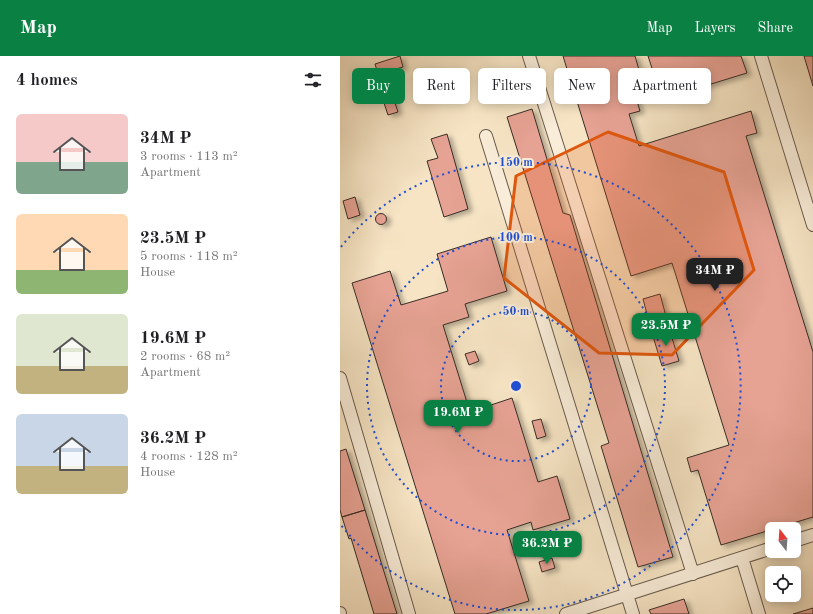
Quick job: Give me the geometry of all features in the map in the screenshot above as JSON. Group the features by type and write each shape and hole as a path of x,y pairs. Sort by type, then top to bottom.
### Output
{"lane":[{"path":"529,56 693,574"},
{"path":"761,56 813,225"},
{"path":"486,136 633,614"},
{"path":"340,378 409,614"},
{"path":"801,539 813,535"},
{"path":"566,614 765,550"},
{"path":"742,558 759,614"}],"highlighted area":[{"path":"608,132 724,172 754,270 672,355 599,353 504,278 516,176"}],"building":[{"path":"400,56 403,67 376,68 375,64"},
{"path":"563,56 635,56 638,68 618,68 618,104 638,104 640,111 629,114 639,146 751,111 757,133 746,136 813,352 813,517 797,522 765,522 765,532 721,545 698,470 691,472 687,458 729,445 672,263 631,276 578,104 610,104 610,68 567,68"},
{"path":"648,56 741,56 747,73 711,84 711,68 652,68"},
{"path":"804,56 813,56 813,86"},
{"path":"384,104 395,104 398,112 388,115"},
{"path":"532,109 563,213 570,215 673,557 638,567 601,446 609,443 507,117"},
{"path":"447,134 468,209 444,217 427,161 438,158 431,139"},
{"path":"355,197 360,215 348,219 343,201"},
{"path":"379,214 383,214 385,215 385,223 379,224 376,221 376,217"},
{"path":"491,237 507,291 465,304 469,317 443,325 470,412 512,398 538,482 557,476 570,519 533,530 531,522 507,530 529,601 486,614 455,614 352,283 390,271 401,305 448,291 437,254"},
{"path":"660,294 667,320 650,325 643,299"},
{"path":"669,328 679,361 662,366 652,333"},
{"path":"475,351 479,361 469,365 465,354"},
{"path":"541,419 546,436 537,439 532,421"},
{"path":"346,449 365,510 342,517 340,510 340,451"},
{"path":"365,510 397,614 374,614 351,538 349,539 342,517"},
{"path":"552,558 555,568 542,572 539,562"},
{"path":"684,599 689,614 651,614 649,610"},
{"path":"813,608 813,614 793,614"}]}
